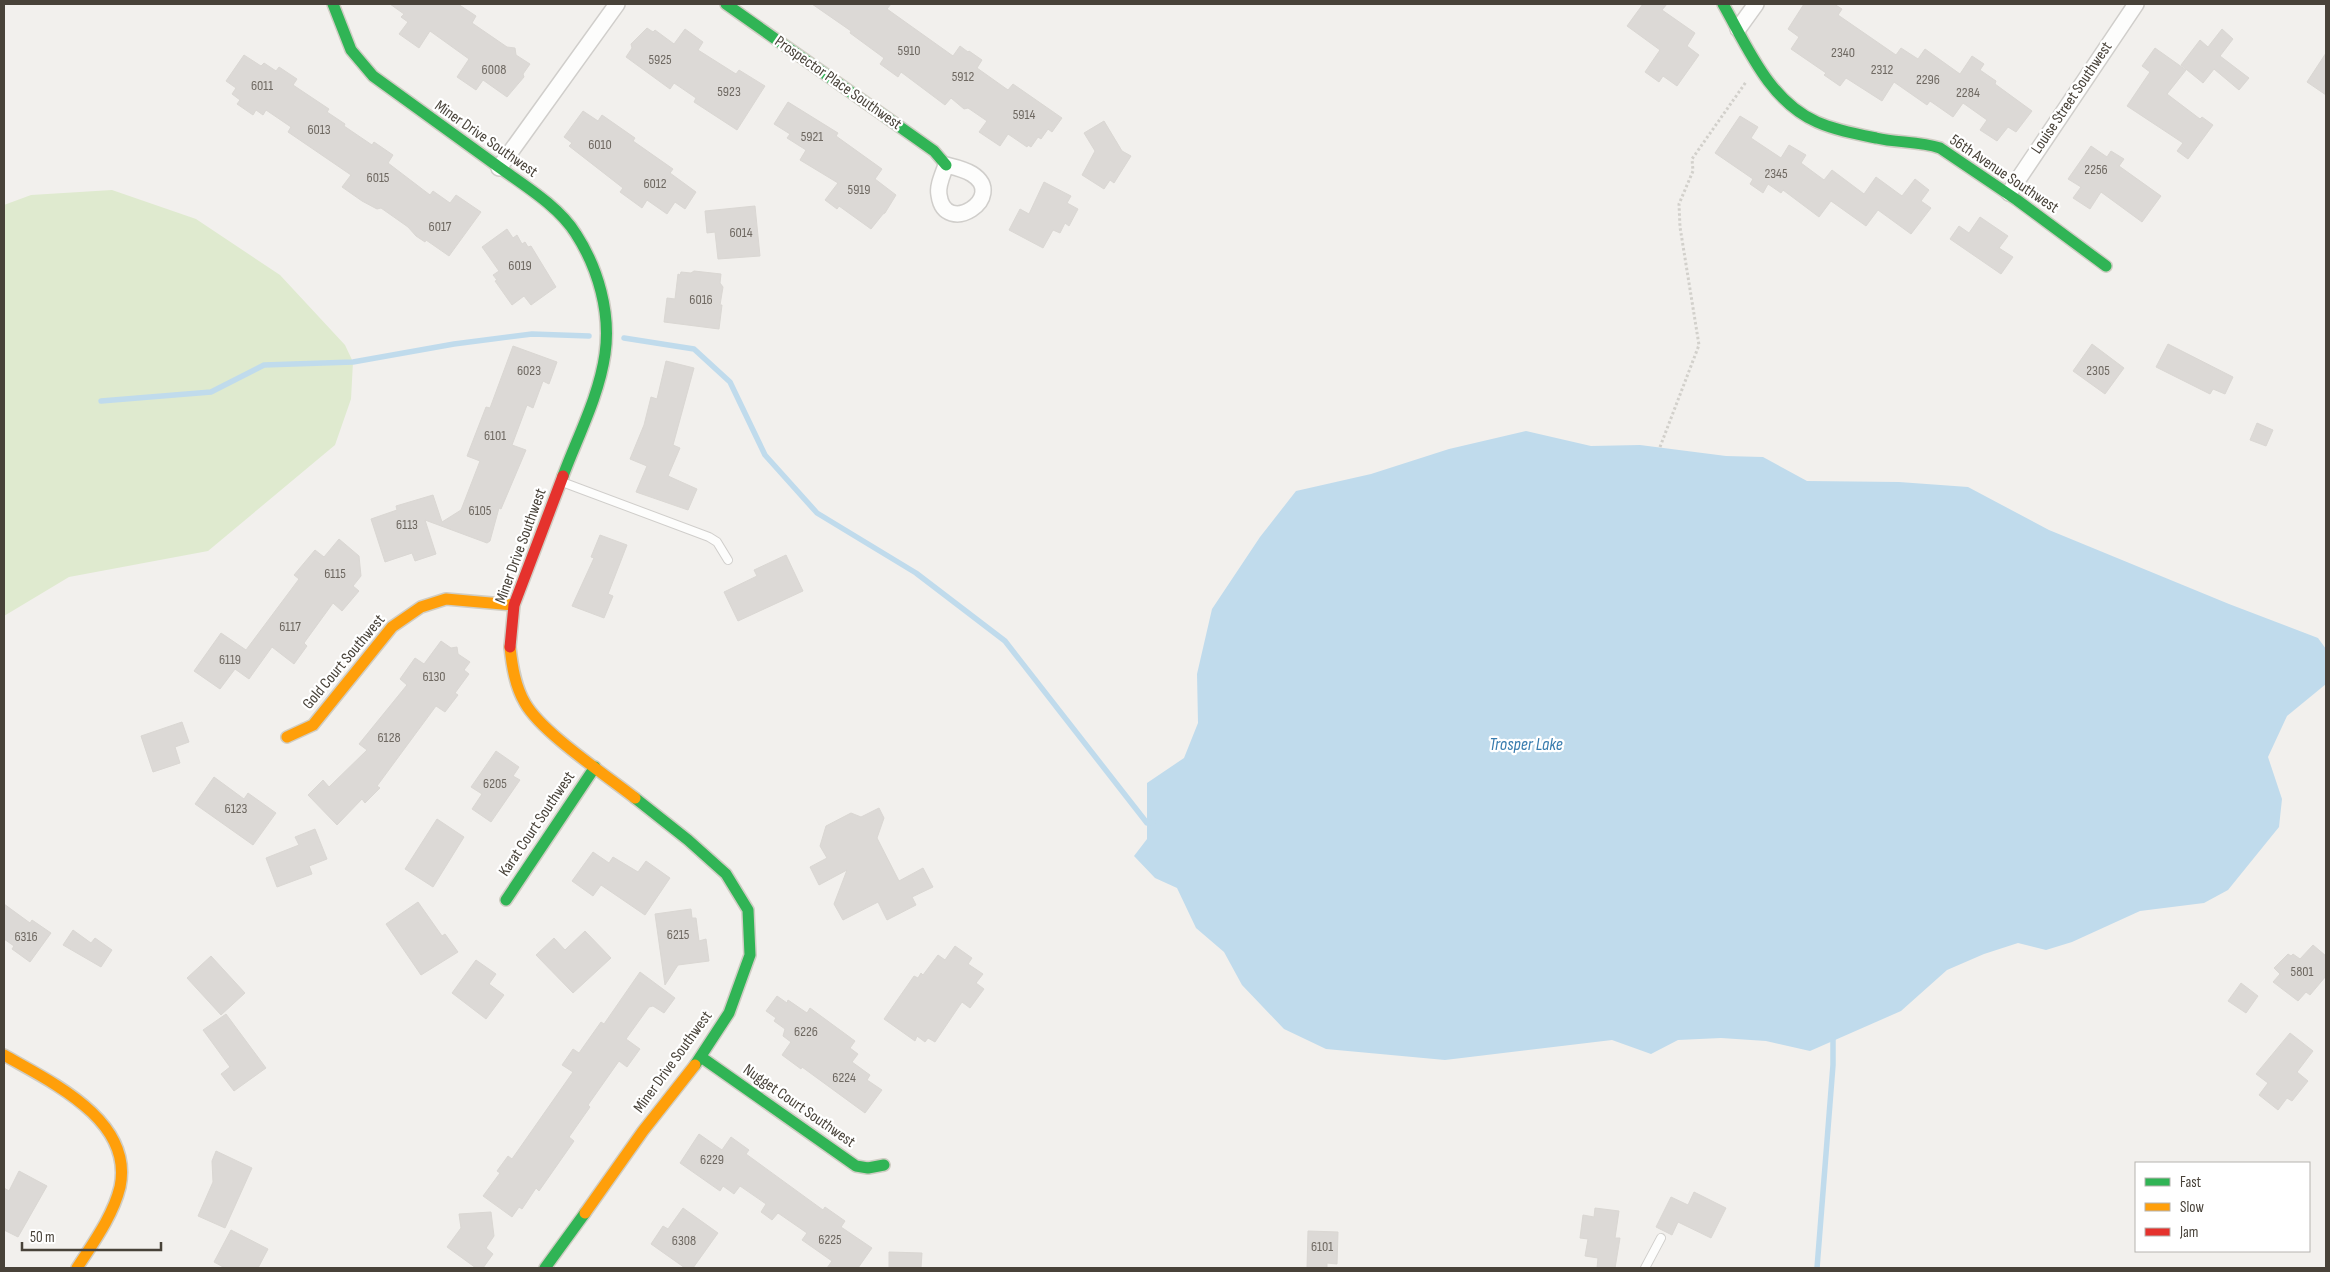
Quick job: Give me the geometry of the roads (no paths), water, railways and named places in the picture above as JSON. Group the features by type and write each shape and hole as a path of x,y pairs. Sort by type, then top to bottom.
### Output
{"street":[{"name":"Miner Drive Southwest","path":"333,4 351,50 373,76 544,200 576,233 598,279 606,320 605,353 596,387 562,482 514,605 510,640 512,661 519,690 525,703 547,729 688,840 726,874 748,910 750,956 729,1013 701,1057 643,1130 545,1268"},
{"path":"500,168 617,4"},
{"name":"Prospector Place Southwest","path":"726,4 934,151 946,165"},
{"name":"56th Avenue Southwest","path":"1723,4 1758,65 1786,100 1813,120 1888,142 1938,147 1961,160 2009,193 2106,266"},
{"path":"1738,29 1756,4"},
{"name":"Louise Street Southwest","path":"2009,193 2136,4"},
{"name":"Gold Court Southwest","path":"287,737 313,725 392,627 421,607 446,599 514,605"},
{"name":"Karat Court Southwest","path":"506,900 595,767"},
{"path":"4,1055 84,1107 104,1124 117,1146 121,1163 120,1186 99,1230 77,1268"},
{"name":"Nugget Court Southwest","path":"701,1057 856,1166 868,1168 884,1165"}],"lane":[{"path":"562,482 709,537 717,542 728,560"},
{"path":"1645,1268 1661,1238"}],"water":[{"name":"Trosper Lake","path":"1526,431 1591,446 1640,445 1726,456 1763,457 1807,481 1899,482 1968,487 2049,530 2229,604 2318,638 2326,649 2326,684 2287,716 2268,757 2282,799 2279,827 2228,890 2204,903 2140,911 2072,942 2046,950 2018,943 1984,954 1947,970 1901,1011 1810,1051 1766,1041 1721,1038 1678,1040 1651,1054 1612,1040 1445,1060 1326,1049 1284,1029 1242,985 1224,952 1196,928 1177,888 1155,878 1134,856 1147,839 1147,783 1184,758 1198,723 1197,674 1212,609 1260,537 1296,491 1371,474 1449,449"}],"waterway":[{"path":"101,401 211,392 264,365 353,362 454,344 532,334 589,336"},
{"path":"624,338 694,349 730,382 765,455 817,513 916,573 1005,641 1147,823 1153,822"},
{"path":"1817,1268 1833,1065 1833,1035"}]}
